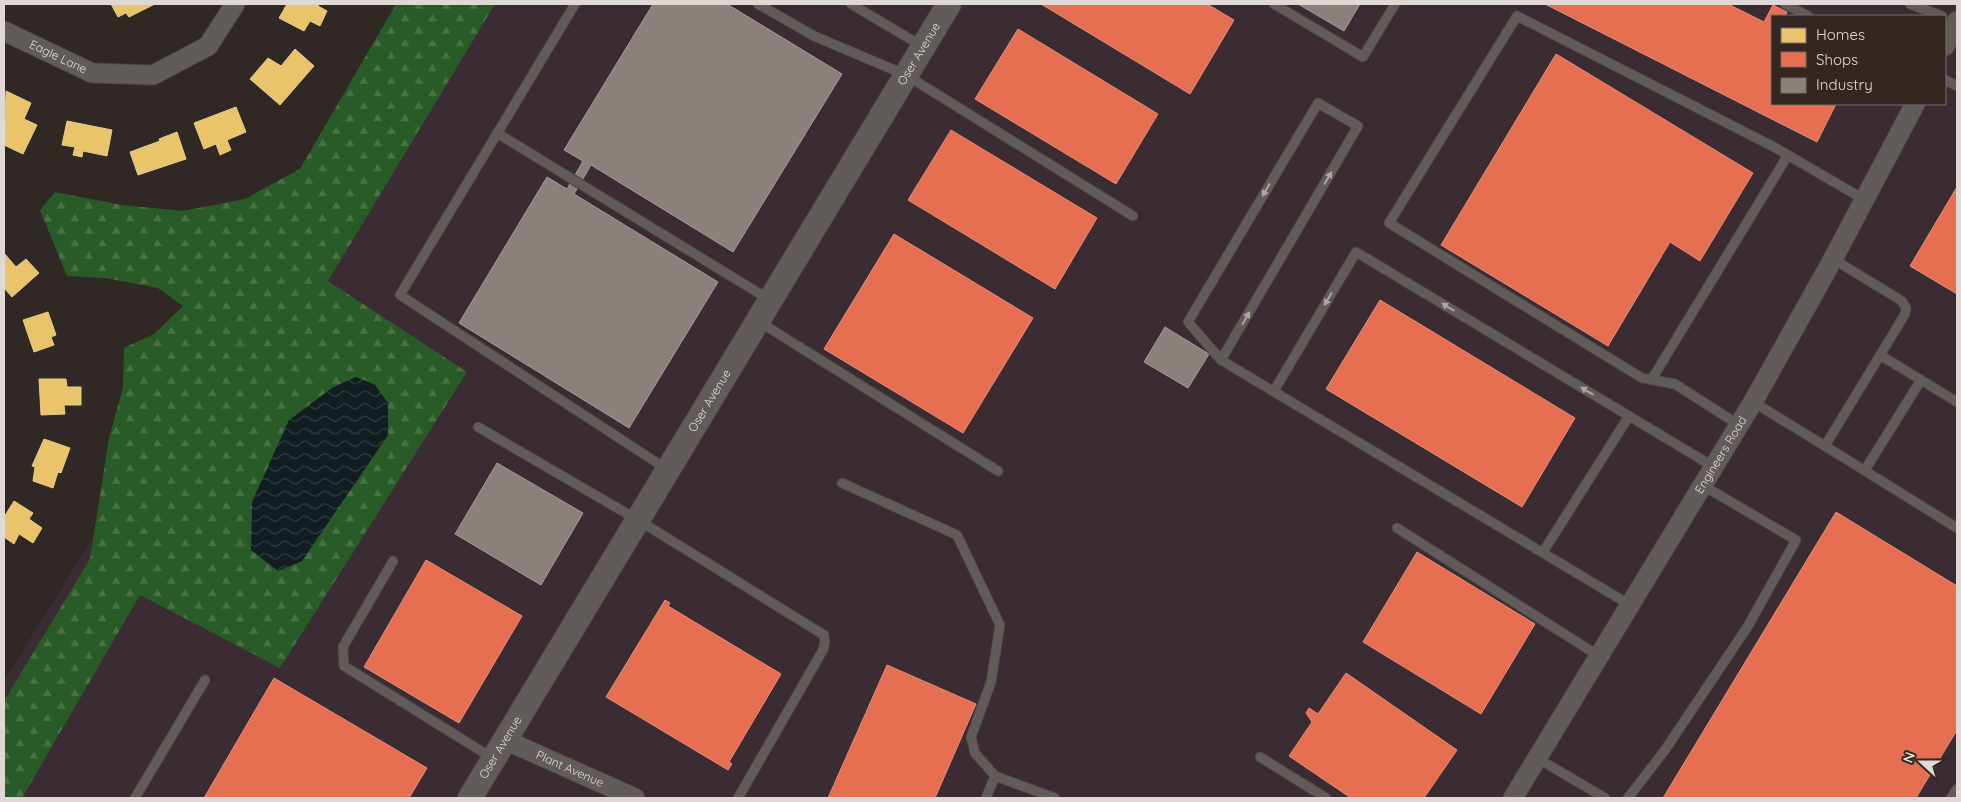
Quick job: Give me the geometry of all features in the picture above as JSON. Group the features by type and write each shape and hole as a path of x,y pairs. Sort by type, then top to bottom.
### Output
{"street":[{"name":"Eagle Lane","path":"4,31 92,73 153,75 208,46 235,4"},
{"name":"Oser Avenue","path":"470,798 950,4"},
{"path":"1946,44 1957,21"},
{"name":"Engineers Road","path":"1512,798 1753,402 1833,259 1914,105"},
{"name":"Plant Avenue","path":"499,749 635,798"}],"lane":[{"path":"575,4 400,295 668,470"},
{"path":"758,4 814,36 906,75 1133,216"},
{"path":"852,4 924,46"},
{"path":"1274,4 1363,57 1395,4"},
{"path":"1785,4 1806,15"},
{"path":"1910,4 1939,15"},
{"path":"1739,425 1675,384 1642,378 1389,223 1517,16 1788,155 1865,200"},
{"path":"1221,360 1358,126 1318,103 1188,322 1221,360 1630,605"},
{"path":"497,133 770,300"},
{"path":"1652,379 1788,155"},
{"path":"1274,390 1356,252 1714,467"},
{"path":"1825,446 1905,314 1906,308 1902,301 1833,259"},
{"path":"758,321 998,471"},
{"path":"1880,355 1957,402"},
{"path":"1865,470 1921,380"},
{"path":"1753,402 1957,528"},
{"path":"1543,552 1629,416"},
{"path":"478,428 638,520 824,635 823,650 738,798"},
{"path":"842,483 957,535 1000,625 991,682 971,736 975,753 995,776 1055,798"},
{"path":"1628,798 1665,750 1748,626 1796,540 1702,485"},
{"path":"1397,528 1599,656"},
{"path":"393,561 343,647 344,666 499,749"},
{"path":"135,798 205,680"},
{"path":"1260,757 1326,798"},
{"path":"1537,758 1605,798"},
{"path":"986,798 995,776"},
{"path":"1951,798 1957,789"}],"shaded area":[{"path":"422,4 1957,4 1957,798 4,798 4,681"}],"green space":[{"path":"396,4 495,4 328,281 467,372 280,668 140,595 22,798 4,798 4,701 90,559 109,438 123,388 124,348 154,334 183,306 158,288 105,278 67,276 40,210 55,192 122,205 183,211 245,199 300,169","holes":["356,377 375,385 361,475 329,518 332,388"]}],"water":[{"path":"356,377 375,385 388,403 388,435 302,561 278,571 251,550 252,502 289,420 332,388"}],"building: Homes":[{"path":"111,4 155,4 129,17 126,13 118,17"},
{"path":"287,4 319,4 318,6 327,11 320,26 310,21 304,31 279,18"},
{"path":"295,49 314,66 280,105 250,79 268,58 281,66"},
{"path":"6,91 31,103 24,119 37,125 23,154 4,145"},
{"path":"236,107 246,132 227,140 231,150 220,155 216,144 204,149 194,123"},
{"path":"67,121 112,130 107,156 83,151 82,157 73,155 75,147 62,145"},
{"path":"177,132 186,159 138,175 130,152 160,141 159,139"},
{"path":"4,253 16,267 26,259 39,273 12,297 4,288"},
{"path":"48,312 56,335 51,337 54,345 34,352 23,320"},
{"path":"39,379 66,379 67,387 81,387 81,405 64,405 65,414 41,415"},
{"path":"44,439 70,448 61,473 58,472 53,488 33,481 35,467 32,466"},
{"path":"14,501 33,513 29,519 42,528 33,543 19,534 14,544 4,537 4,517"}],"building: Shops":[{"path":"1041,4 1207,4 1234,20 1190,94"},
{"path":"1545,4 1728,4 1764,22 1773,5 1787,12 1786,15 1771,15 1771,105 1836,105 1817,142"},
{"path":"1018,29 1158,114 1116,184 975,99"},
{"path":"1556,54 1753,173 1700,261 1670,242 1608,346 1441,245"},
{"path":"951,130 1097,218 1055,289 908,200"},
{"path":"1957,187 1957,294 1910,266"},
{"path":"894,234 1033,318 963,433 824,349"},
{"path":"1380,300 1575,418 1522,507 1326,389"},
{"path":"1836,512 1957,586 1957,730 1916,798 1663,798"},
{"path":"1417,552 1535,624 1481,714 1363,642"},
{"path":"426,560 522,616 459,723 364,667"},
{"path":"665,600 670,603 668,606 781,674 729,762 732,764 728,770 606,697"},
{"path":"887,665 976,704 935,798 828,798"},
{"path":"1346,673 1457,750 1424,798 1351,798 1289,756 1312,722 1306,713 1309,708 1318,714"},
{"path":"274,678 427,768 409,798 204,798"}],"building: Industry":[{"path":"653,4 727,4 842,74 733,252 591,165 574,194 718,282 629,428 459,323 547,177 567,189 583,161 564,150"},
{"path":"1298,4 1360,4 1344,31"},
{"path":"1165,327 1209,354 1188,388 1144,362"},
{"path":"497,463 583,513 541,585 455,534"}]}
